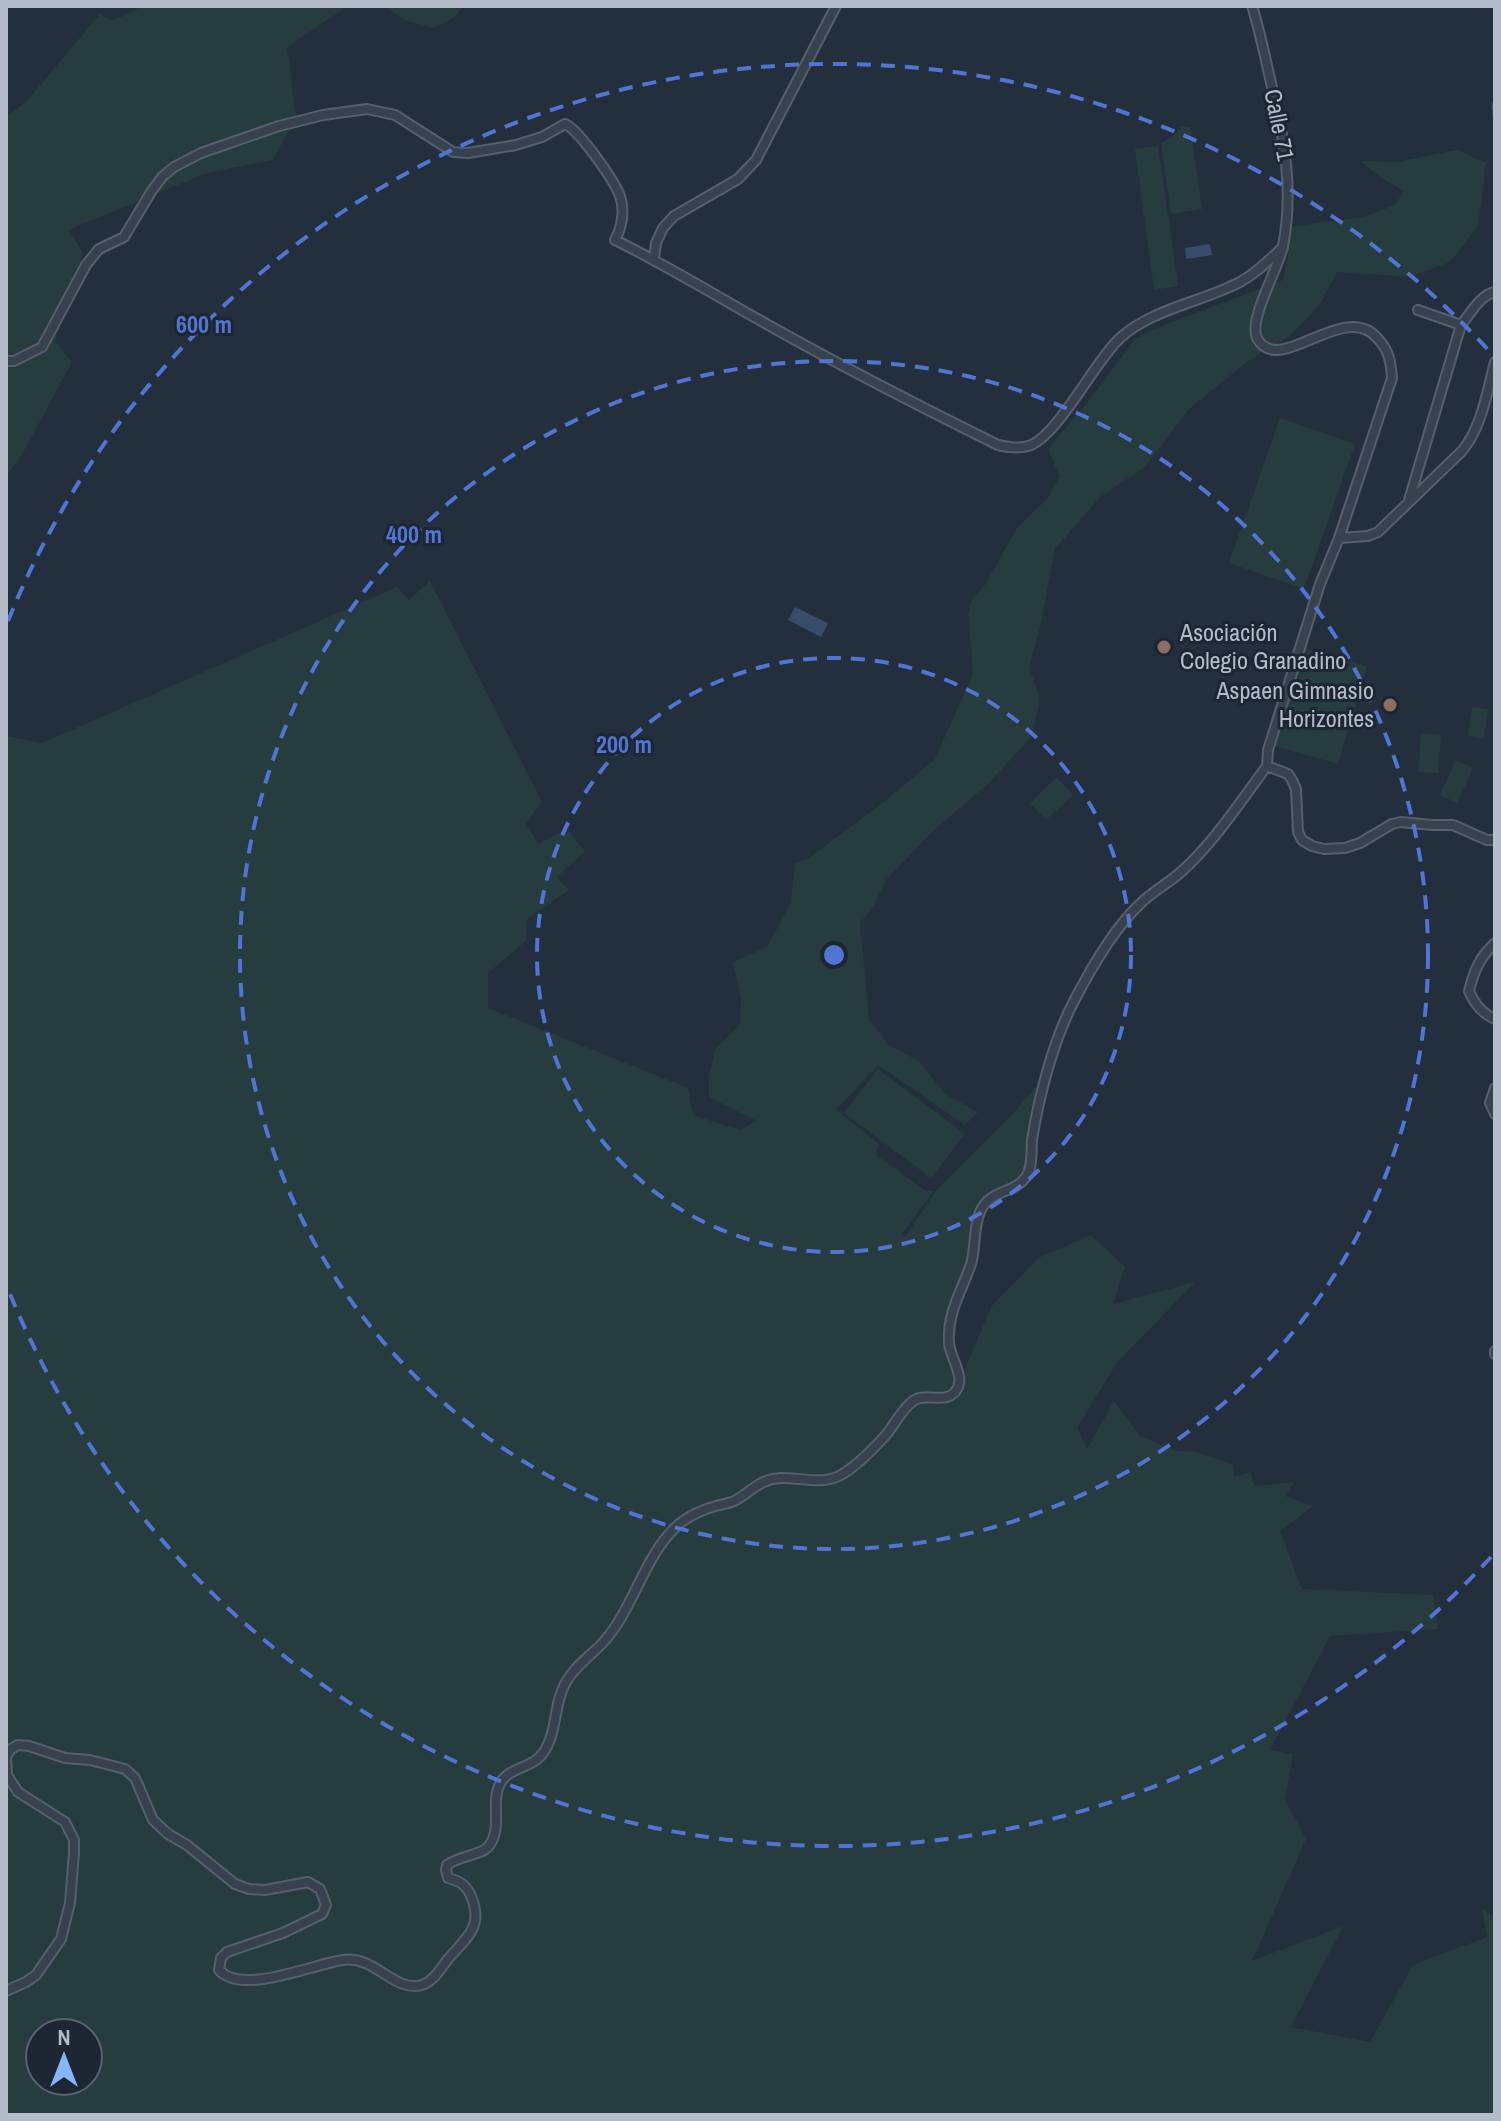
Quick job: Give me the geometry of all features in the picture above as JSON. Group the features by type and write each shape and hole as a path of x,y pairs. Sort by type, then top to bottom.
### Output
{"street":[{"path":"654,259 656,243 663,228 674,216 738,179 756,160 836,6"},
{"name":"Calle 71","path":"1252,6 1287,156 1288,198 1283,247 1256,317 1255,332 1264,347 1272,350 1289,349 1339,328 1358,326 1374,333 1391,361 1392,378 1339,538"},
{"path":"6,361 14,361 42,347 86,265 99,249 124,237 151,192 174,167 201,153 279,126 323,115 367,109 395,115 453,152 468,153 516,145 542,137 565,124 571,126 619,193 621,229 615,240 895,395 998,445 1014,448 1031,445 1050,430 1116,342 1135,326 1239,283 1283,247"},
{"path":"1408,504 1461,325 1487,294 1495,292"},
{"path":"1418,310 1461,325"},
{"path":"6,1991 36,1975 61,1939 70,1903 74,1853 74,1840 65,1822 18,1792 7,1775 6,1757 18,1745 125,1769 135,1778 153,1820 235,1884 265,1890 308,1882 320,1889 326,1905 322,1914 283,1933 227,1952 221,1958 219,1970 231,1979 242,1981 279,1975 344,1959 369,1964 402,1985 418,1986 430,1982 470,1934 477,1920 476,1909 466,1886 448,1878 447,1865 462,1856 484,1851 489,1846 496,1828 499,1786 511,1772 540,1758 551,1738 564,1684 576,1667 607,1639 662,1543 676,1526 692,1514 733,1502 760,1482 778,1478 837,1478 885,1436 913,1401 923,1397 948,1398 956,1391 960,1381 949,1348 950,1318 972,1262 977,1222 982,1207 992,1196 1018,1184 1029,1172 1032,1140 1048,1073 1059,1034 1073,1003 1118,928 1141,903 1181,872 1198,854 1267,766 1268,750 1300,643 1339,538 1368,536 1378,532 1470,442 1477,428 1495,362"},
{"path":"1267,766 1288,774 1292,780 1296,789 1298,832 1302,840 1312,846 1345,848 1401,822 1453,825 1487,840 1495,840"},
{"path":"1495,943 1475,967 1469,991 1474,1002 1495,1019"},
{"path":"1495,1088 1490,1103 1495,1114"}],"green space":[{"path":"141,6 348,6 287,47 296,117 273,160 207,173 68,230 83,253 55,341 72,362 25,449 6,477 6,117 26,102 100,14 111,21"},
{"path":"384,6 463,6 455,17 434,28 404,20"},
{"path":"1180,127 1190,127 1202,209 1171,214 1161,143"},
{"path":"1158,146 1178,286 1154,290 1135,149"},
{"path":"1457,150 1486,163 1478,226 1450,262 1410,277 1337,272 1320,304 1291,335 1247,362 1189,409 1145,467 1100,497 1055,549 1029,667 1040,699 1032,736 989,783 931,833 886,880 874,905 860,923 869,1019 888,1045 919,1061 945,1094 978,1112 965,1125 878,1065 836,1110 879,1144 876,1155 926,1191 933,1191 902,1235 905,1237 937,1189 1010,1117 1048,1073 1029,1172 982,1207 972,1262 949,1335 961,1379 991,1307 1038,1258 1091,1235 1125,1267 1113,1304 1195,1282 1116,1364 1077,1428 1087,1449 1114,1401 1140,1436 1176,1451 1197,1452 1233,1465 1234,1477 1250,1472 1255,1486 1294,1482 1285,1496 1313,1506 1280,1531 1302,1589 1433,1595 1438,1629 1330,1636 1270,1750 1293,1754 1285,1800 1306,1839 1252,1961 1343,1926 1291,2027 1370,2042 1413,1965 1487,1937 1482,1909 1495,1918 1495,2115 6,2115 6,736 42,743 397,587 409,600 430,581 542,802 526,824 538,844 567,829 585,851 557,877 569,890 527,919 526,941 488,973 488,1008 688,1088 693,1115 740,1130 757,1121 709,1097 709,1077 715,1049 740,1025 741,998 733,962 767,947 791,903 795,864 809,858 885,801 935,759 973,674 968,613 972,599 985,585 1017,528 1048,498 1060,477 1048,449 1136,338 1283,280 1289,227 1364,217 1395,205 1404,191 1360,161 1396,162"},
{"path":"1280,418 1355,444 1304,589 1229,563"},
{"path":"1305,648 1367,666 1338,764 1275,746"},
{"path":"1472,707 1488,709 1484,739 1468,736"},
{"path":"1421,733 1441,735 1438,773 1418,772"},
{"path":"1456,760 1473,768 1457,803 1440,795"},
{"path":"1057,777 1073,795 1046,820 1030,803"},
{"path":"878,1069 965,1134 931,1178 844,1113"}],"water":[{"path":"1210,244 1212,255 1186,259 1185,248"},
{"path":"795,607 828,623 821,637 788,620"}],"waterway":[{"path":"1495,100 1495,122"}],"place":[{"name":"Asociación Colegio Granadino","path":"1164,647"},
{"name":"Aspaen Gimnasio Horizontes","path":"1390,705"}]}
